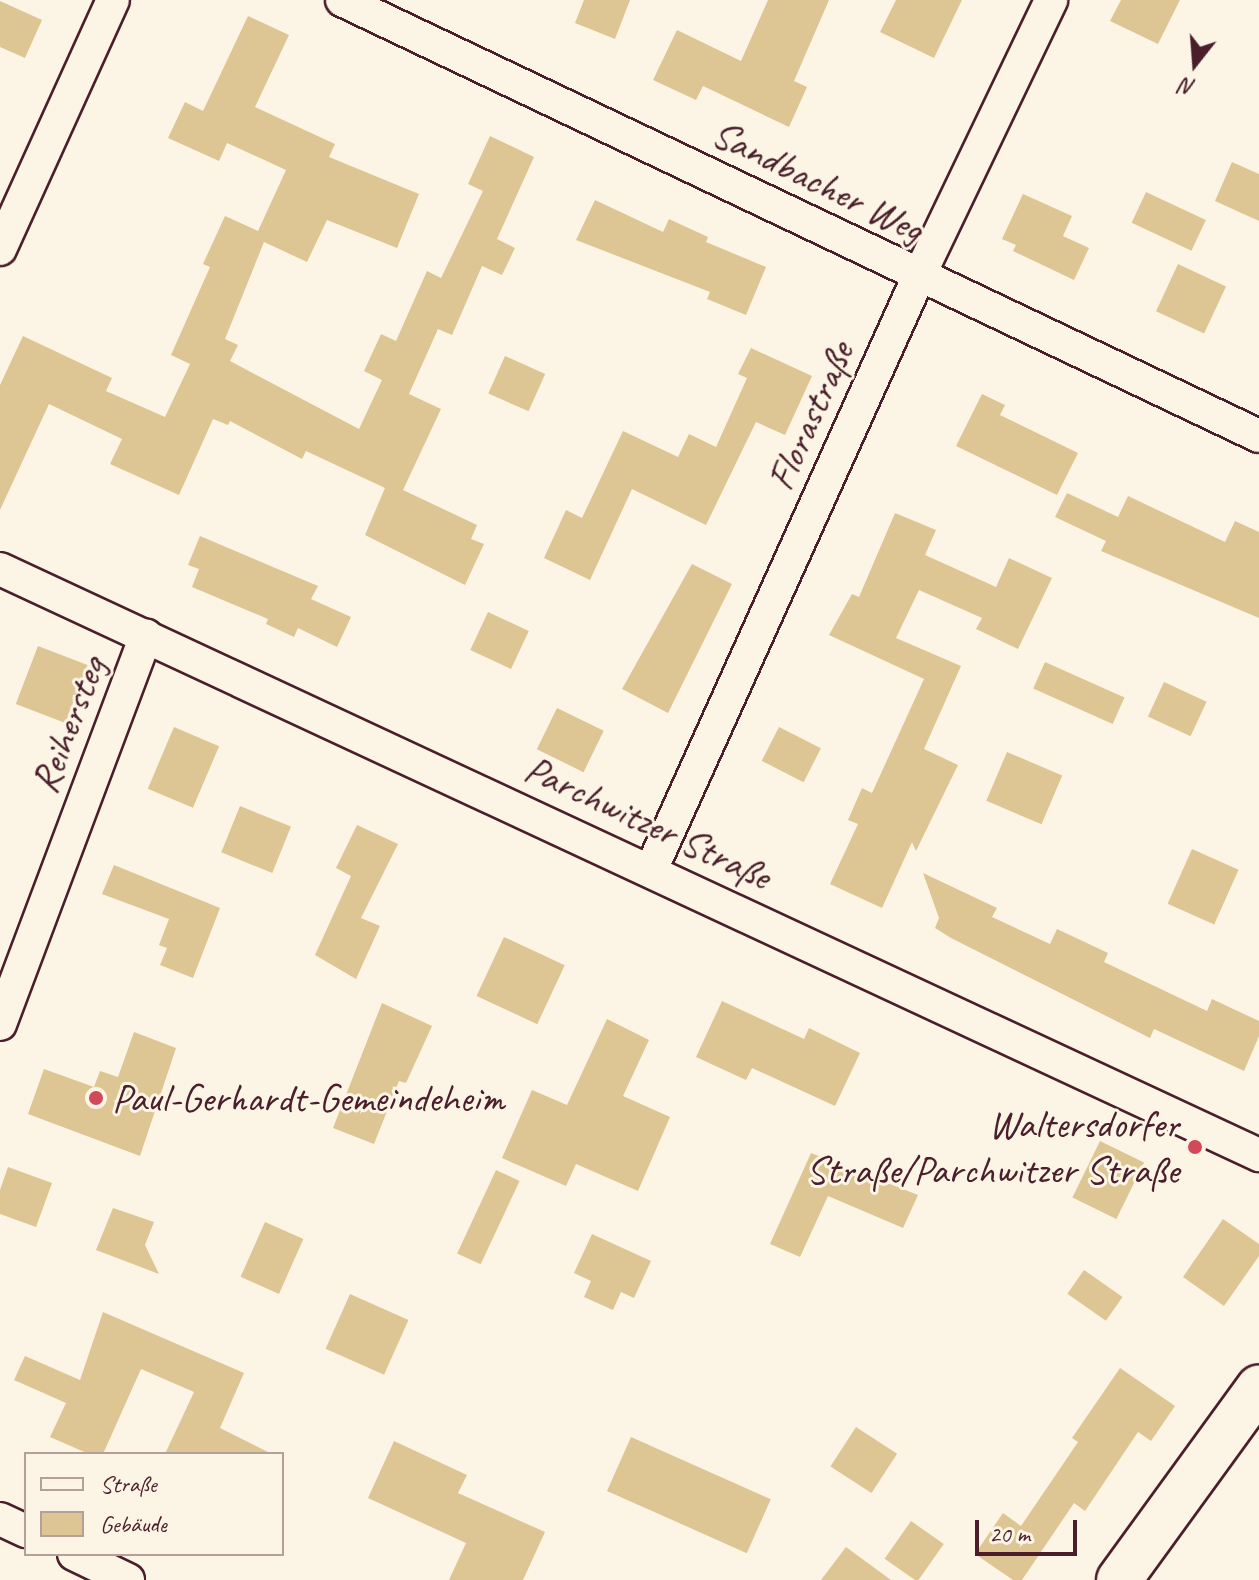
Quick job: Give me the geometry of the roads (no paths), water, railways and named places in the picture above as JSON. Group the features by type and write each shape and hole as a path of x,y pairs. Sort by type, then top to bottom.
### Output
{"street":[{"path":"0,249 113,0"},
{"name":"Sandbacher Weg","path":"342,0 1259,436"},
{"name":"Florastraße","path":"651,870 919,276 1051,0"},
{"name":"Parchwitzer Straße","path":"0,569 1259,1155"},
{"name":"Reihersteg","path":"0,1024 146,636"},
{"path":"1119,1580 1259,1387"},
{"path":"0,1519 24,1530"},
{"path":"78,1556 128,1580"}],"place":[{"name":"Paul-Gerhardt-Gemeindeheim","path":"96,1098"},
{"name":"Waltersdorfer Straße/Parchwitzer Straße","path":"1195,1147"}]}
